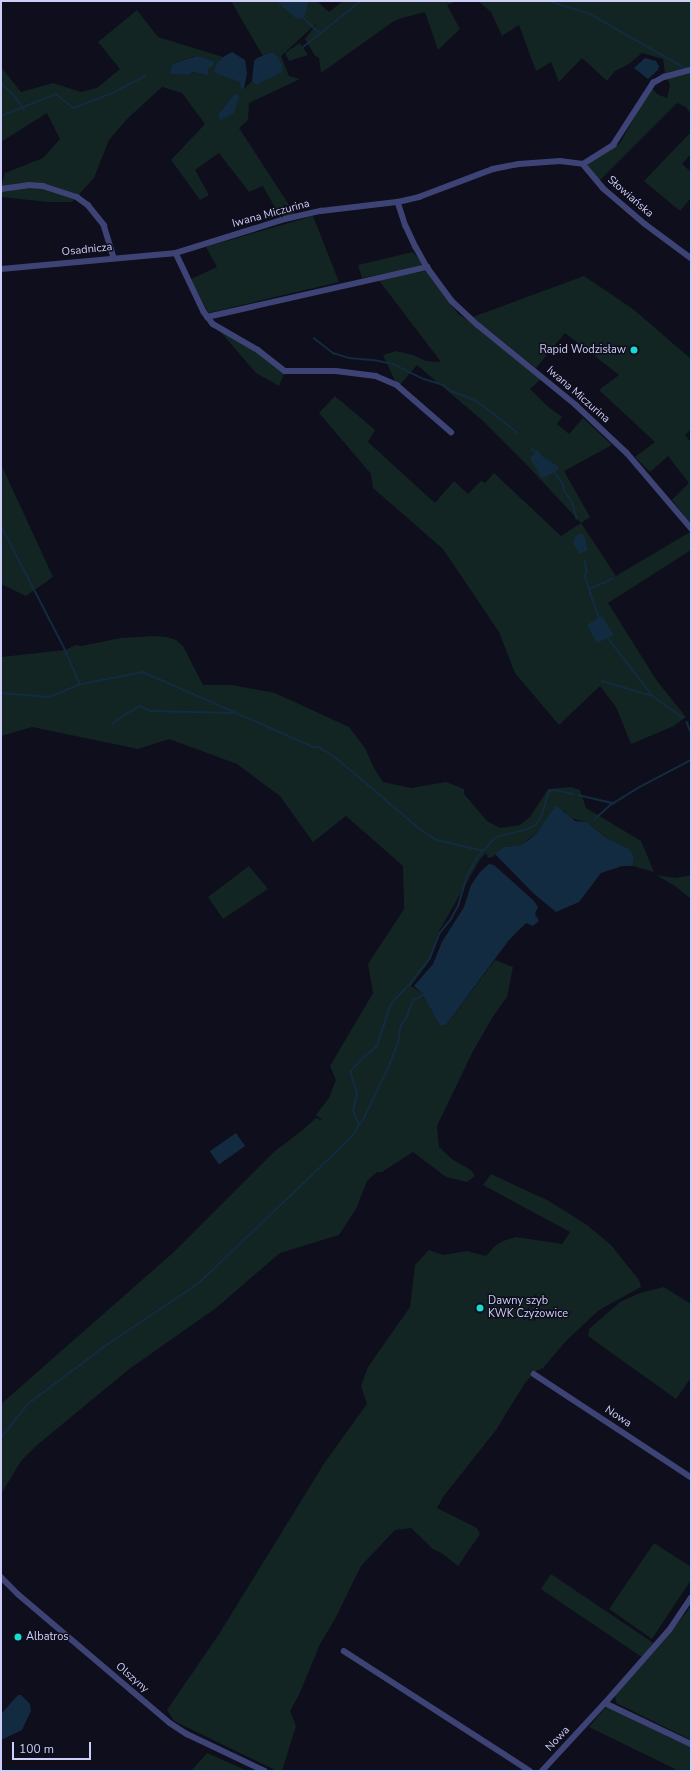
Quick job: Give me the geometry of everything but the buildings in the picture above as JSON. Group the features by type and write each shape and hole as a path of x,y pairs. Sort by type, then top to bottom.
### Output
{"street":[{"path":"583,164 613,145 653,83 664,77 691,70"},
{"name":"Iwana Miczurina","path":"176,253 285,218 321,211 398,202 441,190 493,168 519,164 560,161 583,164"},
{"name":"Słowiańska","path":"583,164 603,188 645,224 691,258"},
{"path":"1,189 28,185 43,186 77,197 88,205 104,225 114,258"},
{"name":"Iwana Miczurina","path":"398,202 406,226 427,267 462,311 556,387 627,453 691,528"},
{"path":"176,253 207,317 213,324 258,350 285,371 336,371 376,376 397,385 451,432"},
{"name":"Osadnicza","path":"1,269 176,253"},
{"path":"207,317 427,267"},
{"name":"Nowa","path":"534,1374 691,1477"},
{"name":"Olszyny","path":"1,1577 18,1594 170,1723 187,1734 265,1771"},
{"name":"Nowa","path":"542,1771 605,1703 670,1629 691,1598"},
{"path":"344,1651 530,1771"},
{"path":"605,1703 691,1744"}],"green space":[{"path":"231,1 317,1 329,12 343,1 458,1 447,5 460,29 438,50 425,12 394,21 321,73 319,58 315,56 305,39 317,23 281,56 289,76 300,79 249,103 248,120 239,128 295,214 280,217 263,186 249,192 219,153 195,170 209,195 200,200 171,160 205,124 182,93 162,87 127,119 109,140 94,178 72,202 48,202 1,197 1,187 5,173 43,158 60,139 47,113 1,142 1,67 21,92 53,83 81,92 97,88 120,69 98,42 137,10 158,37 223,57 217,63 219,75 240,82 244,89 252,81 256,85 272,52 263,56","holes":["195,56 214,61 208,68 207,76 193,72 189,75 170,74 172,64"]},
{"path":"478,1 691,1 691,114 686,107 677,103 599,181 586,165 620,143 650,90 653,89 657,94 667,98 670,85 665,73 663,59 642,53 629,64 615,71 607,81 582,58 559,82 551,62 536,71 519,25 502,36 491,12"},
{"path":"300,43 308,55 289,61 285,53"},
{"path":"689,134 691,135 691,154 682,164 691,172 691,198 680,211 644,181"},
{"path":"313,216 339,282 208,313 191,279 217,267 206,247"},
{"path":"413,252 422,263 421,267 362,278 358,265"},
{"path":"426,271 429,273 458,314 469,321 541,379 530,389 546,405 562,417 557,424 569,434 583,418 612,445 564,471 590,517 581,523 483,421 417,365 400,385 395,381 383,355 396,351 413,355 426,361 441,362 378,279"},
{"path":"584,276 633,309 691,359 691,429 685,435 691,442 691,524 672,500 689,483 668,456 650,472 635,457 655,442 599,390 619,375 565,333 536,368 473,317"},
{"path":"218,329 253,349 284,373 279,386 256,373"},
{"path":"335,396 375,430 368,442 435,503 454,481 468,494 481,481 485,483 494,473 561,536 581,523 616,576 690,532 691,533 691,550 608,603 657,681 686,717 674,726 631,744 616,707 600,686 559,725 515,673 499,632 443,549 373,488 371,474 319,413"},
{"path":"1,464 53,577 26,596 1,584"},
{"path":"153,636 167,637 176,640 183,646 203,685 232,685 275,693 349,727 365,748 374,768 383,782 411,788 446,782 464,789 464,794 487,821 500,828 520,825 530,817 548,789 571,787 580,790 586,808 641,841 654,872 633,866 634,856 628,849 605,837 586,822 570,818 563,810 552,810 537,833 521,845 504,847 493,857 488,858 486,853 479,861 438,933 431,959 411,986 422,993 437,1021 443,1026 446,1025 495,960 513,967 507,997 494,1015 473,1051 437,1126 439,1147 452,1159 471,1170 475,1176 467,1182 446,1177 413,1152 382,1172 377,1172 367,1181 356,1209 339,1235 280,1253 216,1308 128,1370 36,1446 21,1461 1,1494 1,1404 175,1251 275,1151 316,1118 323,1121 316,1115 329,1098 336,1080 330,1066 373,993 368,964 404,909 403,866 346,816 313,842 280,796 237,764 169,739 138,749 32,727 1,736 1,657 65,650 76,645 81,646 121,638"},
{"path":"249,866 268,889 223,919 208,897"},
{"path":"656,875 676,878 691,875 691,899 675,886"},
{"path":"491,1174 549,1201 587,1225 611,1245 639,1280 641,1287 599,1310 566,1341 543,1368 536,1371 525,1383 496,1430 443,1497 437,1508 477,1528 480,1534 458,1566 443,1554 433,1549 411,1528 395,1530 361,1566 335,1619 320,1644 299,1695 290,1711 296,1726 282,1771 277,1771 174,1721 167,1710 219,1634 325,1462 367,1404 361,1386 368,1367 410,1307 415,1265 429,1250 443,1255 467,1251 486,1256 495,1246 503,1241 516,1237 562,1244 570,1232 483,1185"},
{"path":"664,1287 691,1304 691,1378 676,1399 588,1336 589,1329 620,1302 640,1293"},
{"path":"654,1543 691,1567 691,1580 652,1639 609,1609"},
{"path":"551,1574 653,1643 643,1658 541,1589"},
{"path":"691,1605 691,1740 616,1703 615,1695 686,1613"},
{"path":"610,1707 691,1747 691,1771 679,1771 589,1727 604,1709"},
{"path":"207,1753 248,1771 191,1771"}],"water":[{"path":"276,1 309,1 304,17 297,19"},
{"path":"232,52 245,60 247,73 244,89 241,89 240,82 219,75 214,71 217,63 223,57"},
{"path":"272,52 278,57 282,65 282,72 256,85 252,81 254,61 257,58"},
{"path":"196,56 214,61 213,66 208,68 208,76 193,72 189,75 170,74 172,64"},
{"path":"645,58 656,61 659,66 658,70 648,79 634,68"},
{"path":"235,94 239,96 234,113 220,120 218,115"},
{"path":"537,450 544,458 559,468 557,471 543,478 540,476 530,458"},
{"path":"580,533 584,535 588,550 580,554 573,544 575,537"},
{"path":"602,616 614,635 597,643 587,625"},
{"path":"557,806 575,821 586,822 605,837 629,849 634,856 633,866 622,866 601,873 579,902 556,912 533,893 495,854 504,847 521,845 530,839 537,833 552,810"},
{"path":"489,864 494,865 534,901 538,907 535,914 539,921 533,926 526,923 509,940 446,1025 442,1026 437,1021 422,993 414,986 433,964 442,942 464,907 471,885 480,872"},
{"path":"236,1133 245,1146 219,1164 210,1151"},
{"path":"18,1695 21,1695 30,1704 31,1711 22,1730 1,1740 1,1714"}],"waterway":[{"path":"303,47 361,1"},
{"path":"549,1 590,14 685,68"},
{"path":"303,17 321,33"},
{"path":"1,116 56,94 74,108 115,92 145,76"},
{"path":"1,83 11,92 24,108"},
{"path":"314,338 333,353 349,358 374,360 393,364 424,379 444,385 451,391 472,399 484,406 518,433"},
{"path":"532,449 535,452"},
{"path":"554,471 563,484 565,492 572,501 577,518"},
{"path":"1,525 64,647 80,684"},
{"path":"585,561 587,572 585,576 599,618"},
{"path":"589,589 613,579"},
{"path":"608,638 653,696 683,718"},
{"path":"1,693 49,697 82,684 143,672 313,747 319,747 332,755 421,830 437,840 484,851"},
{"path":"602,681 653,696"},
{"path":"112,724 140,706 151,711 235,713"},
{"path":"687,722 691,732"},
{"path":"578,795 614,803 638,788 691,760"},
{"path":"1,1438 28,1404 108,1344 199,1283 352,1137 359,1125 353,1111 357,1093 350,1072 377,1046 391,1004 409,985 430,958 439,934 451,919 458,906 467,876 476,859 494,839 528,829 536,825 541,817 549,791 556,790 574,794"},
{"path":"595,819 613,803"},
{"path":"359,1125 363,1120 389,1066 398,1042 401,1025 407,1017 413,1001 423,995"}],"place":[{"name":"Rapid Wodzisław","path":"634,350"},
{"name":"Dawny szyb KWK Czyżowice","path":"480,1308"},
{"name":"Albatros","path":"18,1637"}]}
